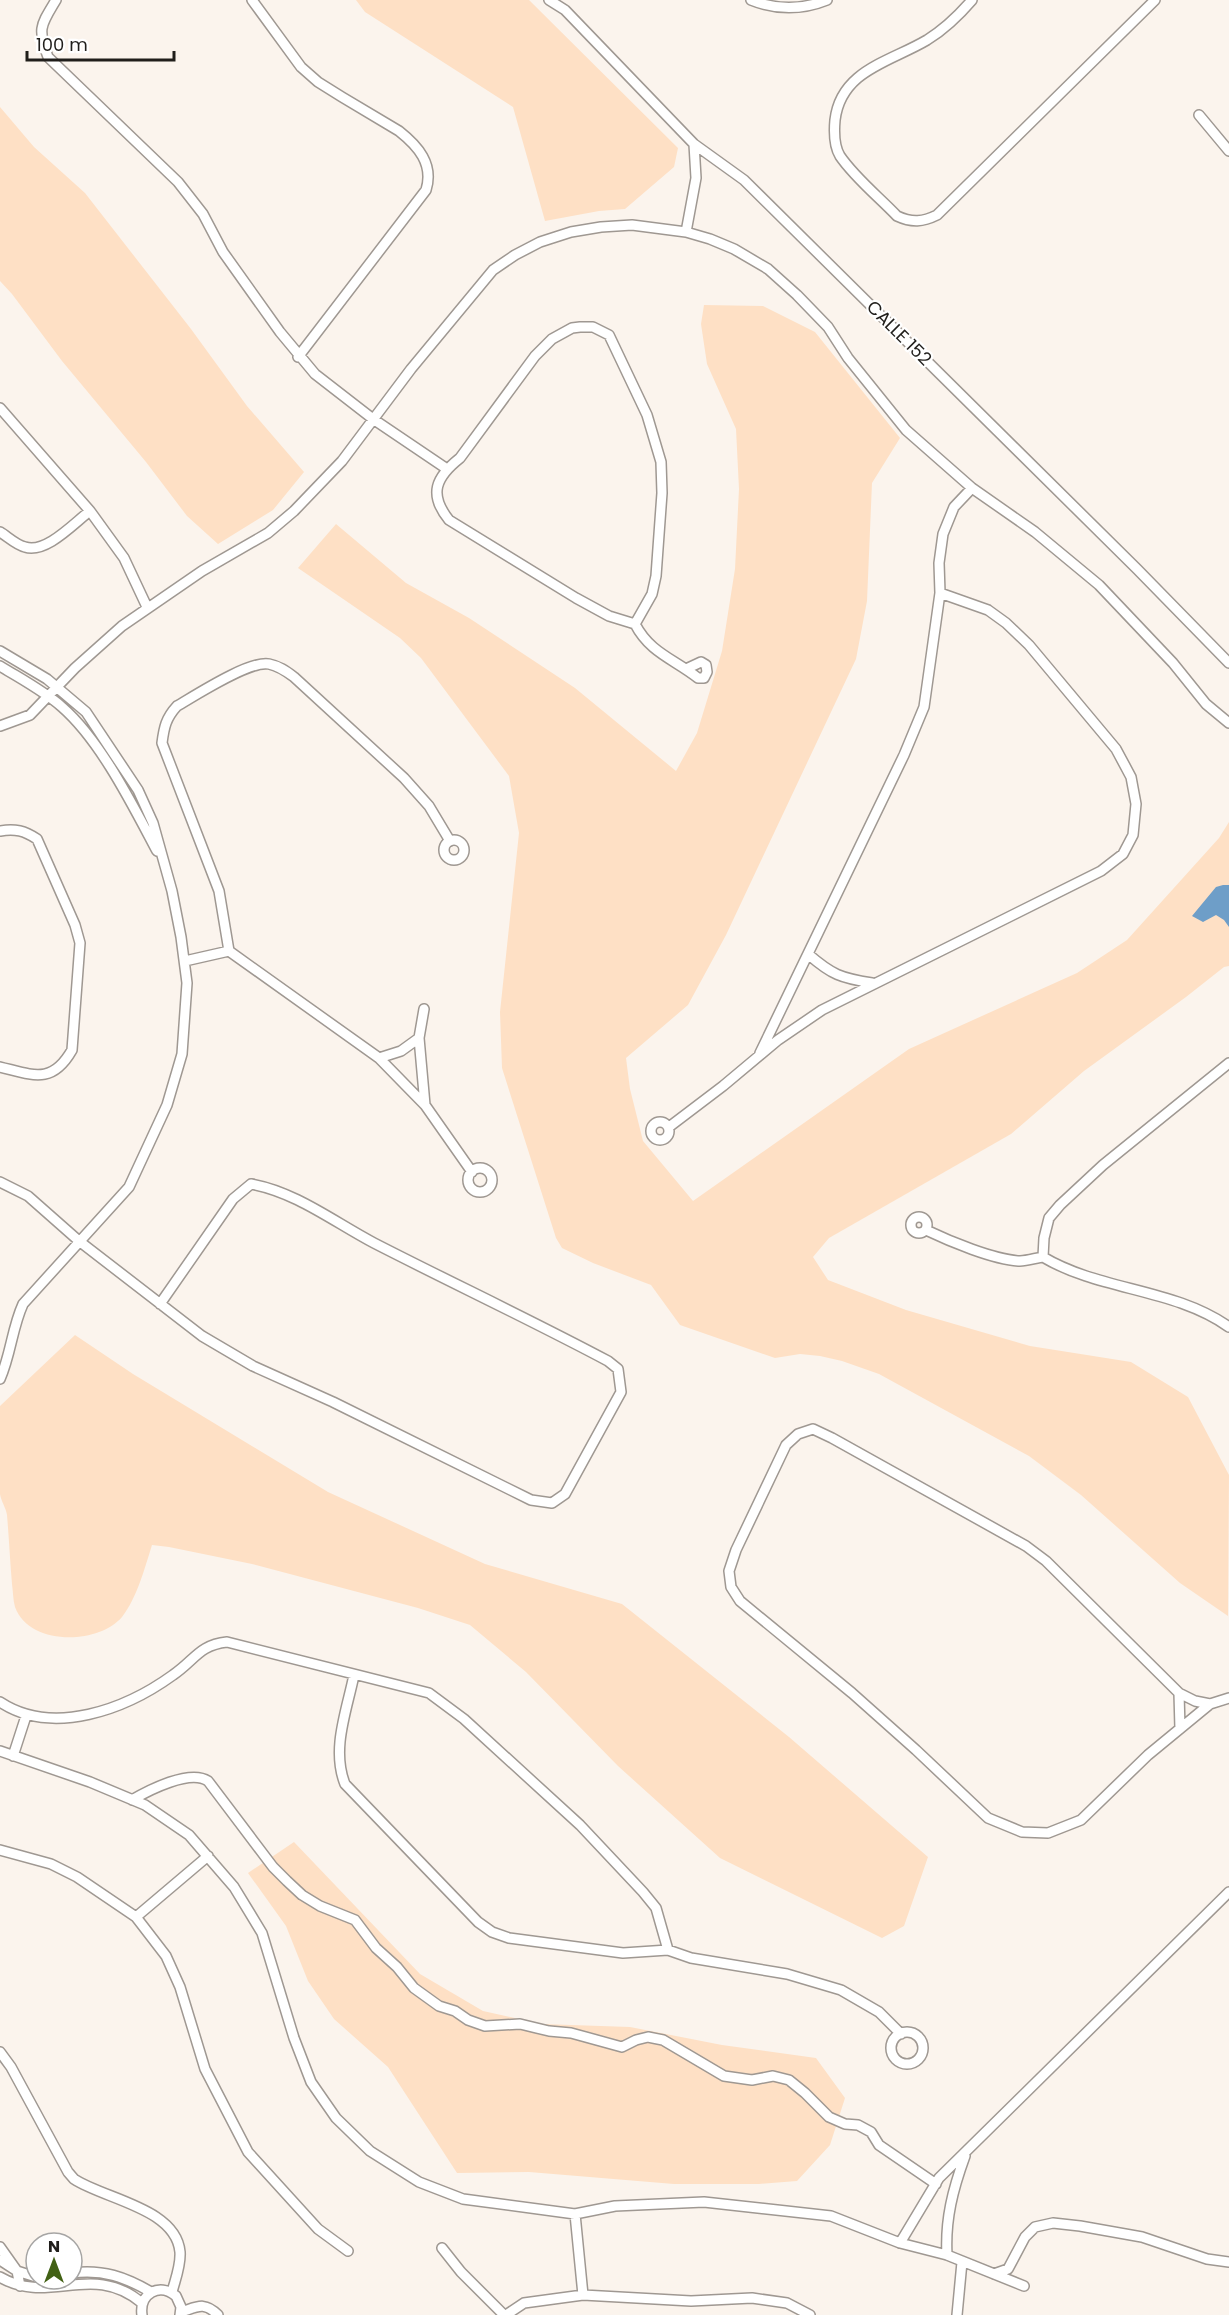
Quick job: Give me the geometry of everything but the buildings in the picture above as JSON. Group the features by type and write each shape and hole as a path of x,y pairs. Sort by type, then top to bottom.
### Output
{"street":[{"path":"56,0 40,32 48,57 192,198 223,252 298,357 315,374 373,419 447,469"},
{"path":"252,0 301,67 318,82 399,131 425,158 429,171 426,190 298,357"},
{"name":"CALLE 152","path":"549,0 564,5 694,144 744,180 1137,568 1229,663"},
{"path":"751,0 782,9 818,4 828,0"},
{"path":"972,0 928,39 871,68 849,84 837,105 834,131 838,153 897,216 908,221 925,221 937,216 1155,0"},
{"path":"1199,115 1229,151"},
{"path":"686,232 696,178 694,144"},
{"path":"0,726 30,715 97,648 147,607 202,571 268,533 294,511 342,461 493,270 540,242 571,232 632,225 686,232 734,249 768,269 828,327 848,358 906,430 972,488 1035,532 1099,585 1173,663 1206,704 1229,723"},
{"path":"635,624 652,594 656,576 662,493 661,462 647,415 609,336 593,327 572,328 552,339 535,356 460,458 447,469 437,486 436,500 449,520 576,598 609,616 635,624 654,650 686,669"},
{"path":"0,408 90,511 124,558 147,607"},
{"path":"759,1055 904,755 924,707 940,593 939,563 943,534 954,507 972,488"},
{"path":"0,532 25,548 36,548 47,545 90,511"},
{"path":"669,1127 759,1055 822,1010 1101,871 1123,854 1133,835 1136,804 1131,777 1116,749 1029,645 1006,623 988,610 940,593"},
{"path":"0,651 57,686 86,712 138,790 153,823 172,891 187,983 182,1054 167,1104 129,1187 22,1304 16,1318 11,1350 0,1378"},
{"path":"450,841 429,806 404,778 294,677 281,668 268,663 253,664 177,706 168,715 164,725 162,743 219,891 229,951 379,1058 425,1105 450,1144 472,1172"},
{"path":"0,666 48,696 77,723 121,786 166,869"},
{"path":"0,831 10,829 25,831 37,839 75,925 80,943 72,1050 64,1064 52,1073 38,1076 0,1066"},
{"path":"185,961 229,951"},
{"path":"808,954 822,967 842,978 872,984"},
{"path":"424,1009 419,1038 425,1105"},
{"path":"379,1058 401,1051 419,1038"},
{"path":"1043,1257 1044,1238 1049,1218 1060,1205 1103,1166 1229,1063"},
{"path":"0,1182 28,1196 79,1241 160,1304 202,1336 253,1366 333,1402 531,1500 552,1503 566,1494 621,1392 618,1369 608,1361 344,1227 299,1200 270,1188 251,1184 233,1199 160,1304"},
{"path":"926,1230 950,1241 994,1255 1020,1261 1043,1257 1073,1272 1190,1306 1229,1327"},
{"path":"1210,1704 1195,1701 1179,1693 1046,1561 1026,1546 813,1429 798,1434 786,1445 736,1550 729,1571 731,1587 740,1601 852,1692 988,1818 1022,1832 1048,1833 1081,1820 1148,1755 1210,1704 1229,1698"},
{"path":"0,1702 26,1716 71,1718 96,1713 127,1701 174,1675 204,1648 213,1643 227,1642 429,1692 464,1719 580,1825 644,1892 656,1908 668,1950"},
{"path":"354,1675 339,1745 338,1761 345,1784 478,1922 492,1932 509,1938 623,1953 668,1950 691,1958 787,1974 842,1990 879,2012 901,2034"},
{"path":"1179,1693 1180,1729"},
{"path":"14,1756 26,1716"},
{"path":"0,1751 90,1782 145,1805 189,1835 234,1887 262,1933 294,2038 311,2082 336,2118 361,2143 419,2182 463,2199 575,2214 615,2206 704,2202 831,2216 900,2242 947,2255 1024,2286"},
{"path":"132,1800 150,1790 182,1780 203,1778 208,1781 273,1867 287,1881 320,1906 355,1920 376,1948 397,1967 414,1989 439,2006 455,2011 468,2020 485,2026 520,2024 549,2031 571,2033 622,2047 648,2037 663,2040 724,2076 752,2080 773,2076 789,2080 829,2117 845,2124 858,2125 871,2132 879,2145 936,2184"},
{"path":"0,1850 51,1864 76,1877 136,1917 166,1956 180,1987 205,2068 248,2152 318,2229 348,2251"},
{"path":"136,1917 208,1856"},
{"path":"900,2242 936,2184 965,2153 1229,1892"},
{"path":"0,2052 11,2067 74,2180 135,2206 170,2229 178,2241 180,2253 172,2292"},
{"path":"947,2255 946,2231 949,2205 965,2153"},
{"path":"575,2214 583,2295"},
{"path":"994,2274 1008,2269 1025,2237 1035,2227 1053,2223 1142,2237 1207,2259 1229,2262"},
{"path":"0,2247 17,2271 21,2286"},
{"path":"442,2248 461,2272 505,2315 524,2303 583,2295 691,2301 752,2298 787,2303 810,2315"},
{"path":"0,2260 24,2273"},
{"path":"957,2315 962,2262"},
{"path":"84,2271 117,2275 152,2292"},
{"path":"0,2277 21,2286 45,2288 84,2283 101,2284 123,2289 142,2303"},
{"path":"142,2315 142,2303 152,2292 162,2289 172,2292 179,2301 180,2314 208,2306 218,2315"}],"shaded area":[{"path":"356,0 529,0 678,148 674,167 625,209 599,211 545,221 513,107 365,12"},
{"path":"0,107 34,147 85,193 191,329 247,406 304,472 273,510 218,544 187,516 0,281"},
{"path":"704,305 763,306 815,332 900,438 872,483 867,601 856,659 726,935 688,1005 626,1058 630,1089 643,1141 693,1201 909,1049 1077,973 1127,940 1219,838 1229,822 1229,966 1224,967 1084,1071 1011,1134 829,1238 813,1257 828,1280 906,1310 1030,1346 1131,1362 1188,1397 1229,1475 1228,1616 1180,1583 1081,1495 1029,1456 879,1374 820,1356 800,1354 775,1358 680,1325 651,1285 593,1263 562,1248 556,1238 502,1068 500,1012 519,833 509,776 421,658 400,638 298,568 336,524 406,583 469,618 575,688 676,771 697,733 722,651 735,569 739,489 736,429 707,364 701,324"},
{"path":"75,1335 133,1374 328,1492 485,1564 622,1604 789,1737 928,1857 904,1926 882,1938 720,1858 618,1766 526,1672 470,1625 418,1608 252,1564 152,1545 132,1601 122,1617 111,1626 97,1633 65,1637 49,1635 34,1629 23,1620 14,1601 7,1515 0,1494 0,1406"},
{"path":"294,1842 420,1974 483,2011 542,2024 630,2027 722,2045 816,2058 845,2098 830,2145 797,2181 759,2184 674,2184 529,2172 457,2173 388,2067 334,2019 308,1981 286,1926 248,1873"}],"water":[{"path":"1229,885 1229,927 1216,915 1203,922 1192,916 1216,887"}]}
